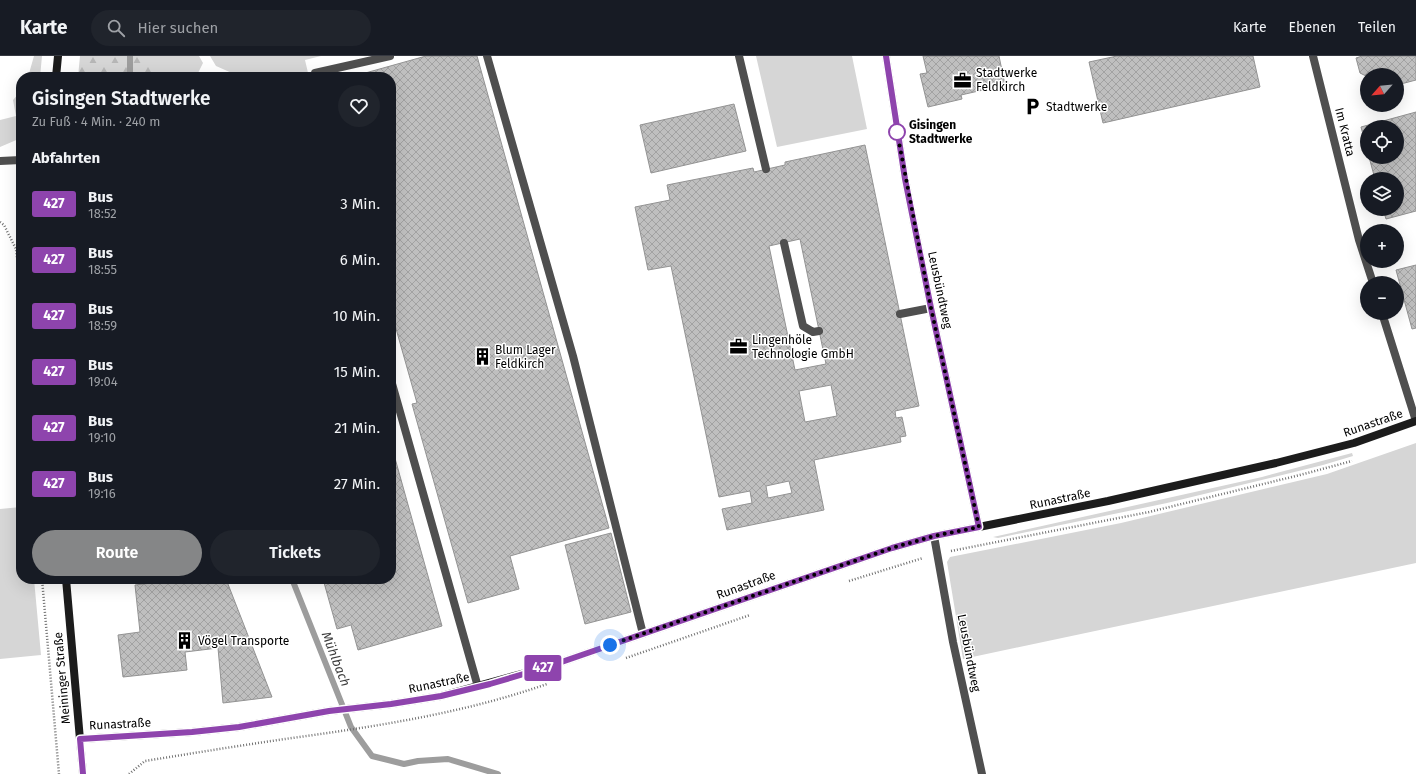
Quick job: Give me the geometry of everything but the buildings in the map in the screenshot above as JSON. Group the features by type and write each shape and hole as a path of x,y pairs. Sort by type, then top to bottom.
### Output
{"street":[{"path":"56,72 58,56"},
{"path":"318,72 390,56"},
{"path":"486,56 573,356 643,634"},
{"path":"740,56 766,169"},
{"name":"Leusbündtweg","path":"886,56 905,179 931,308 979,527"},
{"name":"Im Kratta","path":"1313,56 1359,240 1371,276"},
{"path":"0,161 16,160"},
{"path":"784,243 803,326 813,332 819,331"},
{"path":"900,314 931,308"},
{"path":"1384,320 1416,421"},
{"path":"396,398 478,687"},
{"name":"Runastraße","path":"80,739 192,732 239,727 329,711 391,704 441,696 547,667 892,548 934,536 1108,501 1276,463 1354,443 1416,421"},
{"name":"Leusbündtweg","path":"934,536 954,642 982,774"},
{"name":"Meininger Straße","path":"66,584 83,774"}],"path":[{"path":"0,222 4,224 16,249"},
{"path":"42,584 59,774"},
{"path":"129,774 145,761 365,728"}],"green space":[{"path":"34,56 42,56 40,72 29,72"},
{"path":"80,56 152,56 152,72 78,72"},
{"path":"152,56 199,56 203,63 198,72 152,72"},
{"path":"210,56 321,56 305,60 308,72 230,72 216,66"},
{"path":"756,56 852,56 867,129 777,147"},
{"path":"16,97 16,116 13,100"},
{"path":"16,116 16,140 0,147 0,120"},
{"path":"1416,443 1416,563 963,659 947,562 950,557 1121,523 1327,474"},
{"path":"1352,453 1353,456 1323,465 1167,503 998,538 993,537 1262,477"},
{"path":"16,507 16,584 34,584 41,655 0,659 0,509"}],"waterway":[{"name":"Mühlbach","path":"130,56 130,72"},
{"name":"Mühlbach","path":"294,584 351,727 372,756 404,764 418,761 448,759 498,774"}],"bus line":[{"name":"427","path":"83,774 80,739 192,732 239,727 329,711 391,704 441,696 490,684 547,667 786,583 892,548 934,536 979,527 931,308 905,179 886,56"}],"place":[{"name":"Stadtwerke Feldkirch","path":"963,80"},
{"name":"Stadtwerke","path":"1033,107"},
{"name":"Gisingen Stadtwerke","path":"897,132"},
{"name":"Lingenhöle Technologie GmbH","path":"739,347"},
{"name":"Blum Lager Feldkirch","path":"482,357"},
{"name":"Vögel Transporte","path":"185,641"}],"route":[{"path":"610,645 786,583 892,548 934,536 979,527 931,308 897,132"}]}
